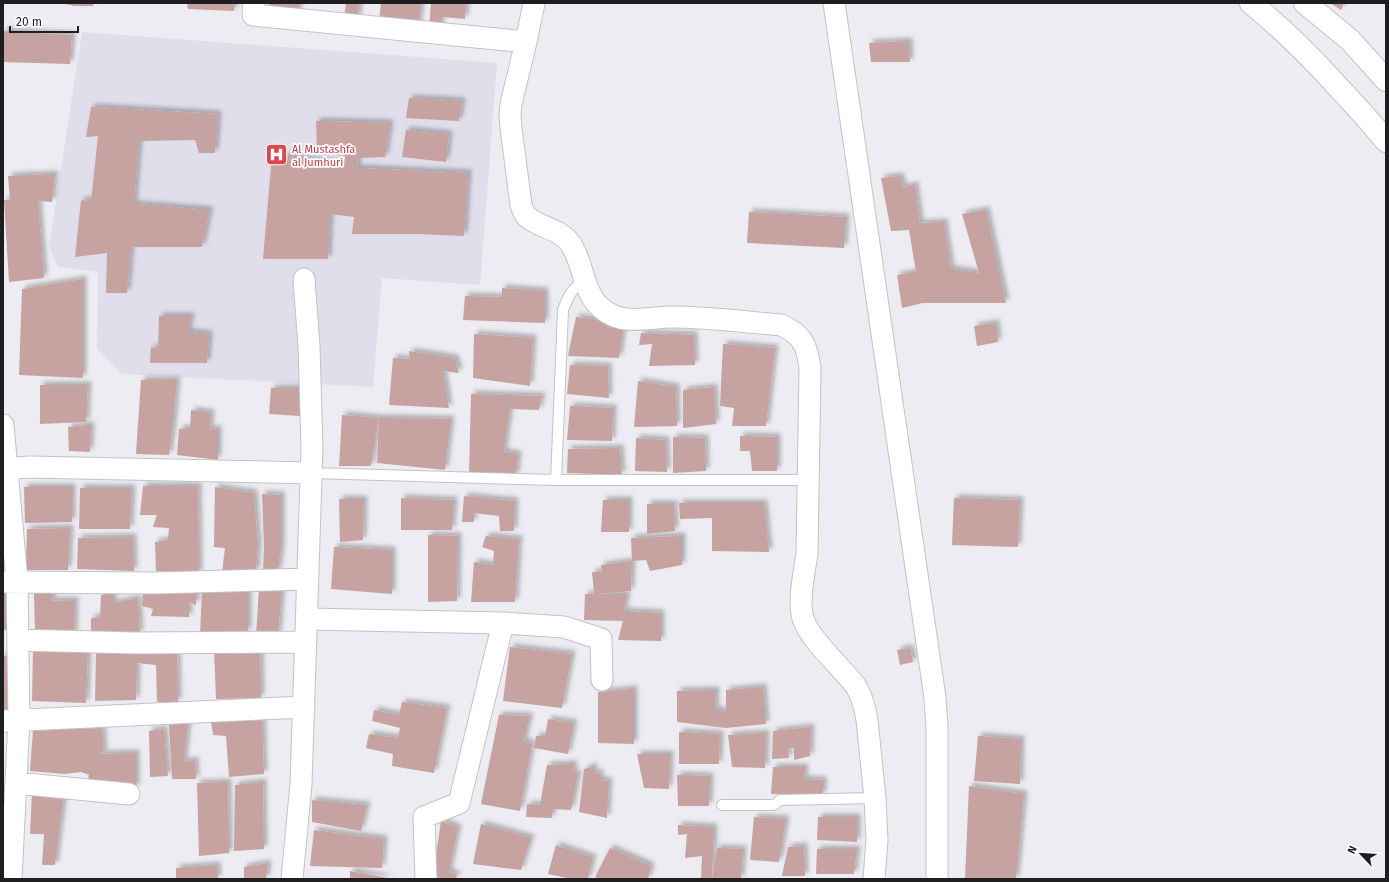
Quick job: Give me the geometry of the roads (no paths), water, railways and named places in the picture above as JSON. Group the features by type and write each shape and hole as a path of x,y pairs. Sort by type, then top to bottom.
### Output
{"main road":[{"path":"1251,3 1318,65 1386,140"},
{"path":"1305,3 1350,40 1386,80"}],"street":[{"path":"254,3 253,16 526,42"},
{"path":"534,3 511,104 510,115 521,205 525,215 562,235 570,243 590,293 599,305 609,313 620,318 683,317 781,325 792,330 800,337 806,346 810,368 807,554 802,584 802,616 811,633 856,686 861,697 867,720 875,798 877,840 874,879"},
{"path":"834,3 935,698 937,727 937,879"},
{"path":"292,879 301,784 312,448 309,346 304,279"},
{"path":"3,425 10,581 18,640 11,721 16,783 11,879"},
{"path":"5,469 30,467 311,473"},
{"path":"10,581 156,583 308,579"},
{"path":"307,619 503,623 564,627 601,639 602,680"},
{"path":"426,879 424,817 459,803 503,623"},
{"path":"18,640 136,643 306,642"},
{"path":"11,721 304,707"},
{"path":"16,783 129,794"}],"lane":[{"path":"556,480 563,310 572,290 578,284 585,281"},
{"path":"311,473 556,480 808,480"},
{"path":"722,805 774,805 780,800 875,798"}],"place":[{"name":"Al Mustashfa al Jumhuri","path":"277,155"}]}
